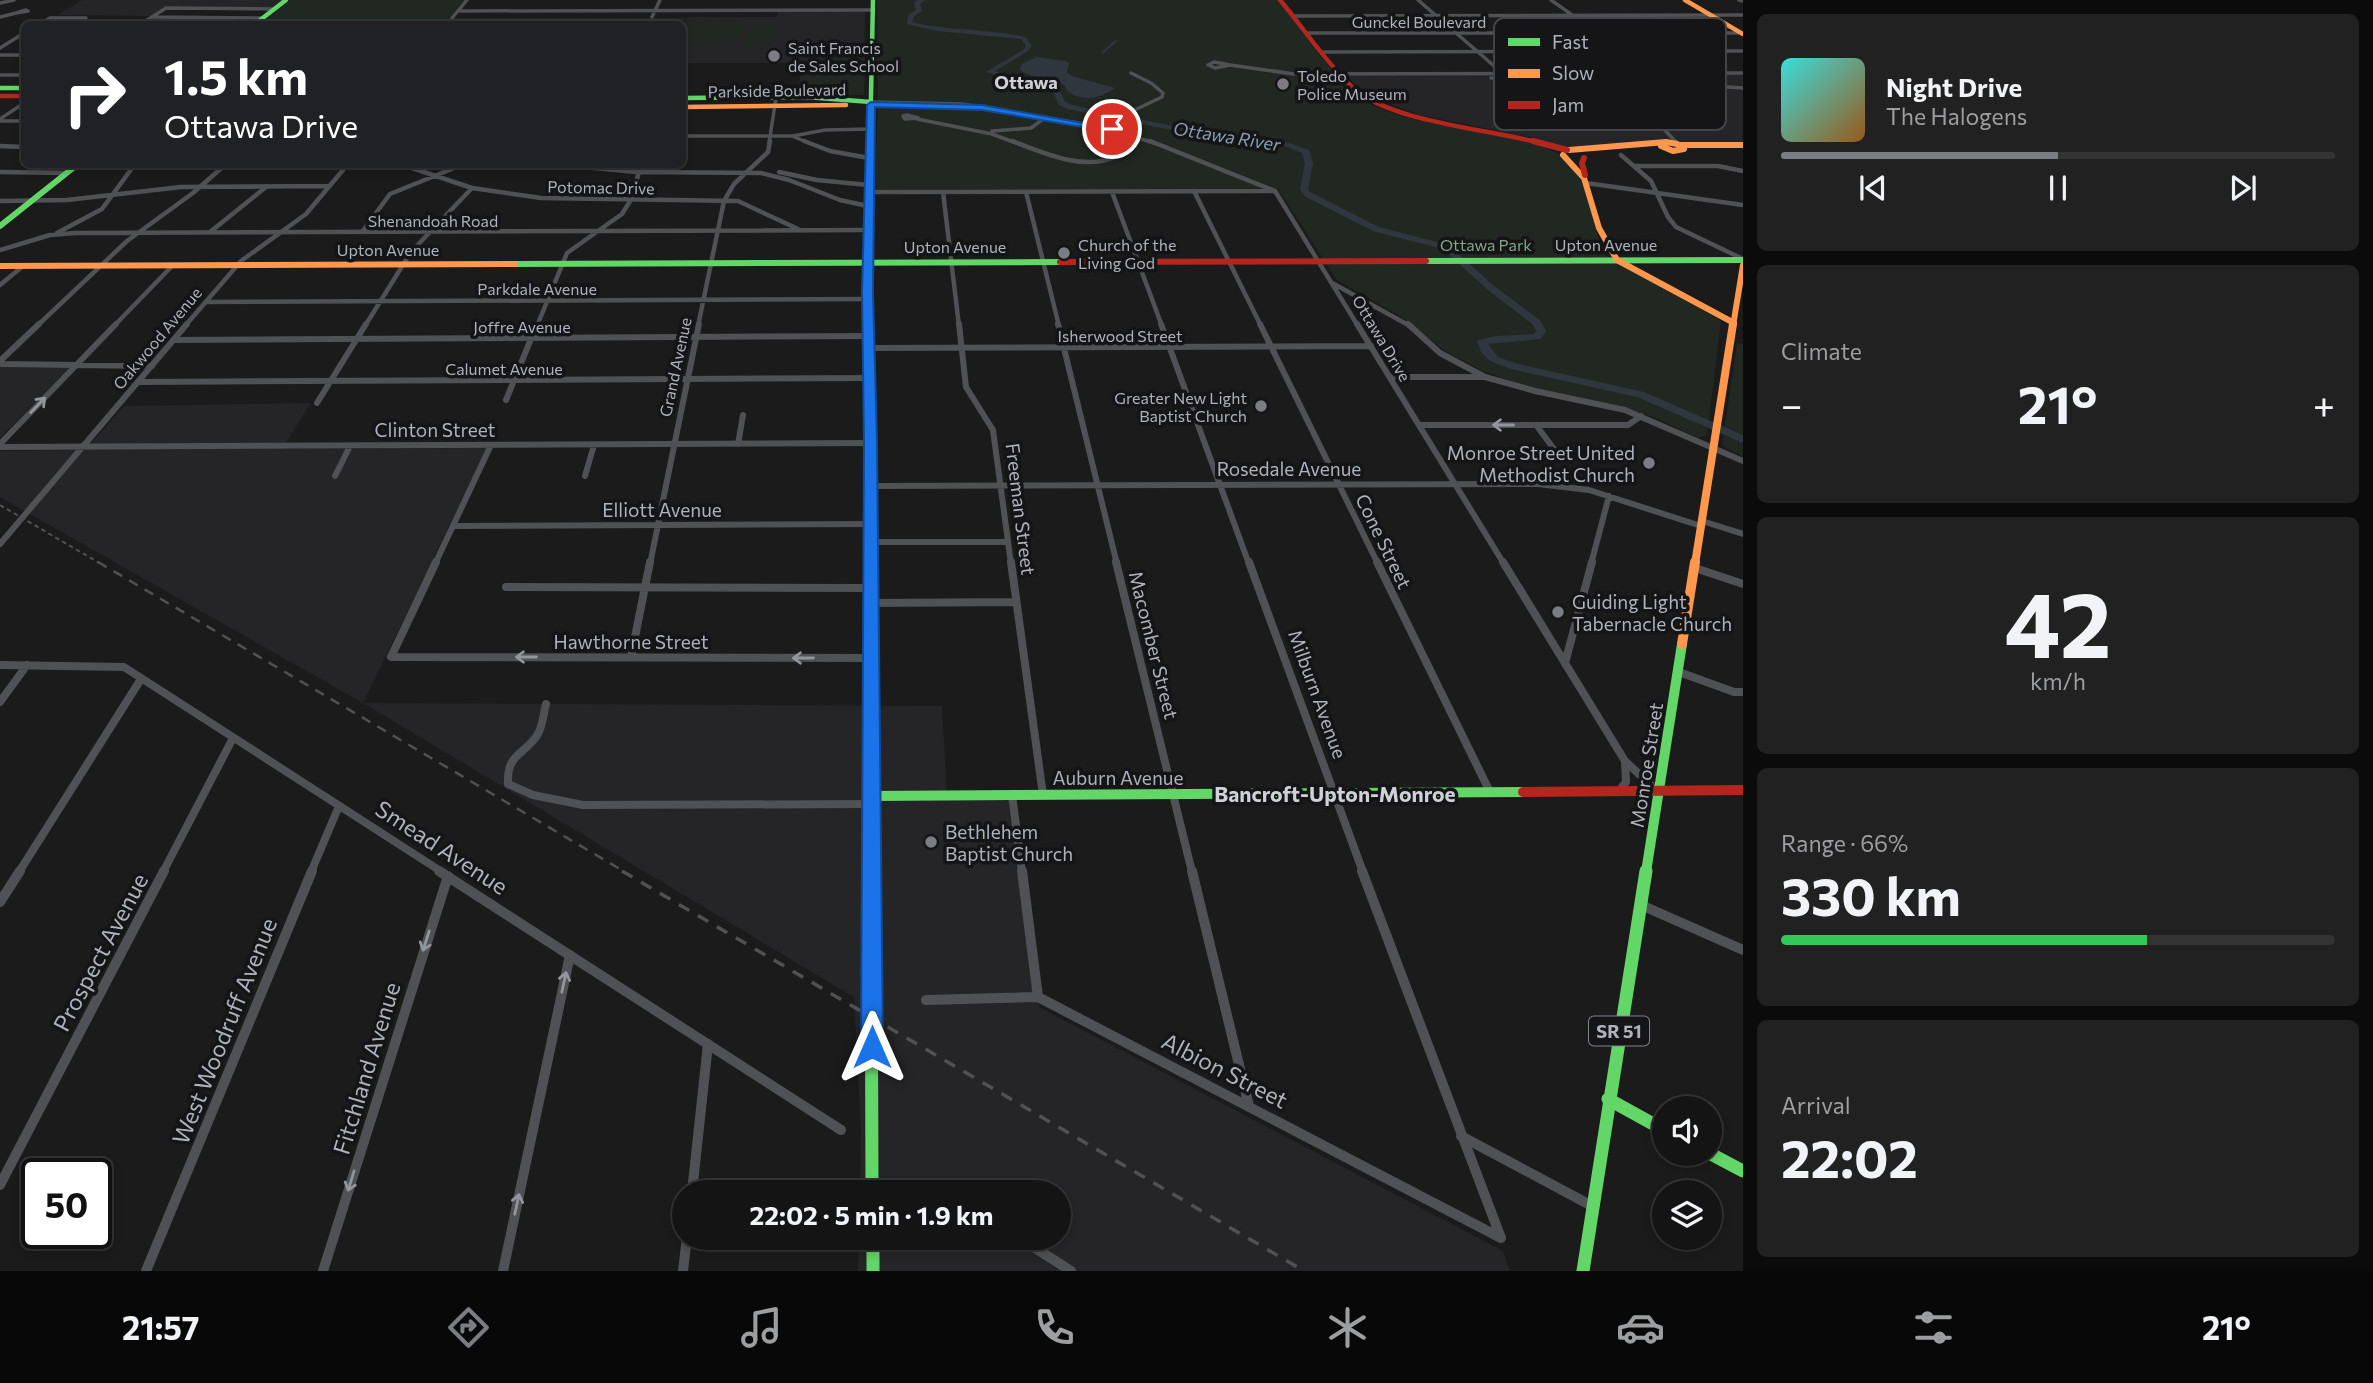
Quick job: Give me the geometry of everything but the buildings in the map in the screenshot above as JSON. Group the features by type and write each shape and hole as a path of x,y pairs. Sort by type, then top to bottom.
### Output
{"street":[{"path":"0,3 14,0"},
{"path":"152,17 259,21 286,0"},
{"path":"452,18 467,0"},
{"path":"652,17 660,0"},
{"path":"1280,0 1359,93 1391,109 1442,124 1542,143 1583,158 1599,152 1672,146 1743,149"},
{"path":"1418,0 1494,66"},
{"path":"1550,0 1576,18"},
{"path":"1685,0 1714,18"},
{"path":"458,11 873,5 867,262 871,443 872,1180"},
{"path":"146,21 166,8 275,9"},
{"path":"0,17 16,13"},
{"path":"1293,16 1743,15"},
{"path":"45,21 50,18 86,18 81,21"},
{"path":"1726,25 1742,34"},
{"name":"Gunckel Boulevard","path":"1308,33 1494,33"},
{"path":"0,48 21,36"},
{"path":"1323,52 1494,52"},
{"path":"0,55 21,55"},
{"path":"1230,65 1215,68 1208,64 1214,62 1287,73 1494,72"},
{"path":"1101,126 1158,100 1163,94 1151,83 1131,73"},
{"path":"0,75 21,75"},
{"path":"1481,78 1494,78"},
{"path":"0,88 21,88"},
{"path":"0,96 21,96"},
{"name":"Parkside Boulevard","path":"686,98 871,105"},
{"name":"Parkside Boulevard","path":"686,107 775,102 826,106 871,105"},
{"name":"Grand Avenue","path":"631,657 724,201 734,184 768,152 775,102"},
{"path":"0,120 21,105"},
{"path":"871,105 982,107 1101,126 1151,141 1275,191"},
{"path":"976,131 1026,130 1039,125 1046,117"},
{"path":"917,119 976,131 1070,160 1099,163 1113,159 1122,145 1119,138 1107,128"},
{"path":"0,120 21,121"},
{"path":"686,136 792,136 825,130 870,129"},
{"path":"1659,130 1672,146"},
{"path":"1665,130 1674,141 1672,146"},
{"path":"792,136 830,151 869,158"},
{"path":"0,146 21,147"},
{"path":"1566,152 1672,146 1743,149"},
{"path":"1566,152 1585,181 1743,205"},
{"path":"1621,155 1651,181 1676,228 1743,261"},
{"path":"1583,158 1585,181 1599,228 1617,260 1738,326"},
{"path":"1635,166 1717,166 1743,171"},
{"path":"0,226 73,168"},
{"path":"50,235 91,216 106,205 134,168"},
{"path":"0,363 135,233 221,168"},
{"name":"Oakwood Avenue","path":"0,544 249,253 309,211 345,168"},
{"name":"Potomac Drive","path":"411,168 472,188 541,198 724,201 750,204 800,230"},
{"path":"362,232 390,194 454,168"},
{"path":"623,168 751,170 868,188 943,192 1275,191"},
{"path":"562,262 571,247 625,220 641,169"},
{"path":"751,170 782,177 830,198 868,206"},
{"path":"0,173 67,173"},
{"path":"0,201 61,201 201,186 330,186"},
{"path":"209,233 251,202 266,187"},
{"path":"317,403 403,264 427,232 472,188"},
{"name":"Cone Street","path":"1194,191 1490,793"},
{"name":"Ottawa Drive","path":"1275,191 1625,761 1640,778 1659,792"},
{"name":"Freeman Street","path":"943,192 966,387 993,430 1043,795"},
{"name":"Macomber Street","path":"1026,192 1249,1106"},
{"name":"Milburn Avenue","path":"1112,192 1460,1135 1501,1238 1490,1233"},
{"path":"625,220 636,231"},
{"name":"Shenandoah Road","path":"0,250 50,235 135,233 868,230"},
{"path":"506,400 574,231"},
{"path":"868,247 880,258 898,262"},
{"path":"837,263 855,257 868,247"},
{"name":"Upton Avenue","path":"0,266 562,262 1743,261"},
{"name":"Monroe Street","path":"1583,1271 1608,1099 1696,568 1701,523 1719,415 1738,326 1743,261"},
{"path":"837,263 855,268 867,278"},
{"path":"0,446 173,265"},
{"path":"0,285 23,266"},
{"path":"1333,284 1405,322 1440,352 1485,377 1535,391 1608,405 1714,445 1743,461"},
{"name":"Parkdale Avenue","path":"207,302 868,299"},
{"name":"Joffre Avenue","path":"174,340 870,336"},
{"name":"Isherwood Street","path":"870,348 1371,346"},
{"path":"0,363 152,366"},
{"path":"1390,377 1485,377"},
{"name":"Calumet Avenue","path":"139,382 870,378"},
{"path":"738,444 743,415"},
{"path":"1419,425 1620,425 1634,423 1641,416"},
{"path":"1498,455 1557,453 1536,425"},
{"name":"Clinton Street","path":"0,446 871,443"},
{"path":"585,476 594,444"},
{"path":"454,526 491,445"},
{"path":"335,476 350,446"},
{"name":"Rosedale Avenue","path":"871,486 1552,484 1609,496 1743,534"},
{"path":"1565,663 1609,496"},
{"name":"Elliott Avenue","path":"454,526 871,524"},
{"name":"Hawthorne Street","path":"454,526 391,657 871,658"},
{"path":"871,542 1007,542"},
{"path":"1696,568 1743,584"},
{"path":"506,587 871,588"},
{"path":"871,603 1015,602"},
{"name":"Smead Avenue","path":"0,665 118,666 841,1130"},
{"path":"0,702 27,665"},
{"path":"1678,672 1734,692 1743,692"},
{"path":"0,902 141,679"},
{"name":"Auburn Avenue","path":"546,704 537,737 518,751 510,763 508,784 554,801 583,805 1013,795 1741,793"},
{"name":"Prospect Avenue","path":"0,1185 233,738"},
{"path":"1618,792 1626,782 1625,761"},
{"path":"1013,795 1038,997"},
{"name":"West Woodruff Avenue","path":"146,1271 339,806"},
{"name":"Fitchland Avenue","path":"323,1271 448,876"},
{"path":"1641,905 1743,950"},
{"path":"503,1271 570,955"},
{"name":"Albion Street","path":"926,1000 1038,997 1490,1233"},
{"path":"693,1180 708,1044"},
{"path":"1608,1099 1652,1123"},
{"path":"1460,1135 1593,1206"},
{"path":"1722,1160 1743,1171"},
{"path":"683,1271 685,1250"},
{"path":"873,1250 873,1271"},
{"path":"1038,1250 1071,1271"}],"shaded area":[{"path":"82,0 283,0 273,8 164,7 151,16 58,15"},
{"name":"Saint Francis de Sales School","path":"778,12 865,12 864,95 798,95 802,63 686,63 687,17 777,17"},
{"path":"1036,57 1066,61 1069,63 1067,72 1072,76 1115,88 1093,97 1075,95 1067,91 1062,84 1020,70 1022,64"},
{"path":"1347,75 1494,75 1494,130 1420,115 1372,97 1359,89"},
{"path":"1726,75 1743,75 1743,144 1565,148 1494,130 1726,130"},
{"path":"0,367 69,368 0,438"},
{"path":"311,403 282,449 487,448 363,703 0,497 0,451 85,450 124,406"},
{"path":"363,703 942,706 947,796 1010,801 1039,1007 1503,1251 1510,1271 858,1271 859,1250 1071,1250 1071,1180 860,1180 861,1130 854,997"}],"green space":[{"path":"291,0 464,0 449,18 685,18 684,21 264,21"},
{"name":"Ottawa Park","path":"877,0 1278,0 1343,83 1364,101 1418,120 1530,142 1559,155 1571,165 1588,196 1604,254 1721,321 1707,435 1699,438 1656,418 1621,406 1532,388 1483,371 1445,351 1402,317 1337,280 1278,189 875,189"},
{"path":"692,23 746,24 747,30 734,40 708,44 686,43 686,28"},
{"path":"751,25 775,26 771,45 745,45"},
{"path":"815,50 865,50 864,95 798,95 802,66 811,62"},
{"path":"1737,343 1743,344 1743,456 1722,446"}],"waterway":[{"name":"Ottawa River","path":"922,0 917,3 919,11 911,15 909,23 937,29 1023,38 1029,46 1025,51 989,72 1055,89 1062,103 1070,107 1221,138 1286,144 1306,152 1309,163 1304,190 1309,195 1376,229 1449,250 1491,288 1536,322 1541,331 1537,337 1482,342 1485,350 1494,359 1515,367 1640,394 1743,439"},
{"path":"1102,53 1116,41"}],"railway":[{"path":"0,505 101,564"},
{"path":"98,562 625,872"},
{"path":"622,871 1304,1271"}],"traffic: fast":[{"path":"259,21 286,0"},
{"path":"870,145 873,0"},
{"path":"0,88 21,88"},
{"path":"686,98 806,97 871,102"},
{"path":"0,226 73,168"},
{"path":"1426,261 1743,260"},
{"path":"515,264 1060,262"},
{"path":"871,633 872,1180"},
{"path":"1583,1271 1682,644"},
{"path":"871,796 1523,792"},
{"path":"1608,1099 1652,1123"},
{"path":"1722,1160 1743,1171"},
{"path":"873,1250 873,1271"}],"traffic: slow":[{"path":"1685,0 1716,18"},
{"path":"1726,24 1743,34"},
{"path":"686,107 846,105"},
{"path":"1569,150 1666,142 1677,144 1684,149 1673,151 1661,146 1662,143"},
{"path":"870,145 867,270 871,633"},
{"path":"1681,145 1743,145"},
{"path":"1563,155 1584,178 1599,228 1617,260 1734,323"},
{"path":"0,266 515,264"},
{"path":"1682,644 1743,265"}],"traffic: jam":[{"path":"1280,0 1352,87 1370,99 1431,121 1519,137 1567,150"},
{"path":"0,96 21,96"},
{"path":"1584,158 1582,163 1585,175"},
{"path":"1060,262 1426,261"},
{"path":"1523,792 1743,790"}],"place":[{"name":"Saint Francis de Sales School","path":"774,56"},
{"name":"Toledo Police Museum","path":"1283,84"},
{"name":"Church of the Living God","path":"1064,253"},
{"name":"Greater New Light Baptist Church","path":"1261,406"},
{"name":"Monroe Street United Methodist Church","path":"1649,463"},
{"name":"Guiding Light Tabernacle Church","path":"1558,612"},
{"name":"Bethlehem Baptist Church","path":"931,842"}],"district":[{"name":"Ottawa","path":"1026,82"},
{"name":"Bancroft-Upton-Monroe","path":"1335,793"}],"route":[{"path":"872,1047 871,443 867,292 871,105 982,107 1112,129"}]}
